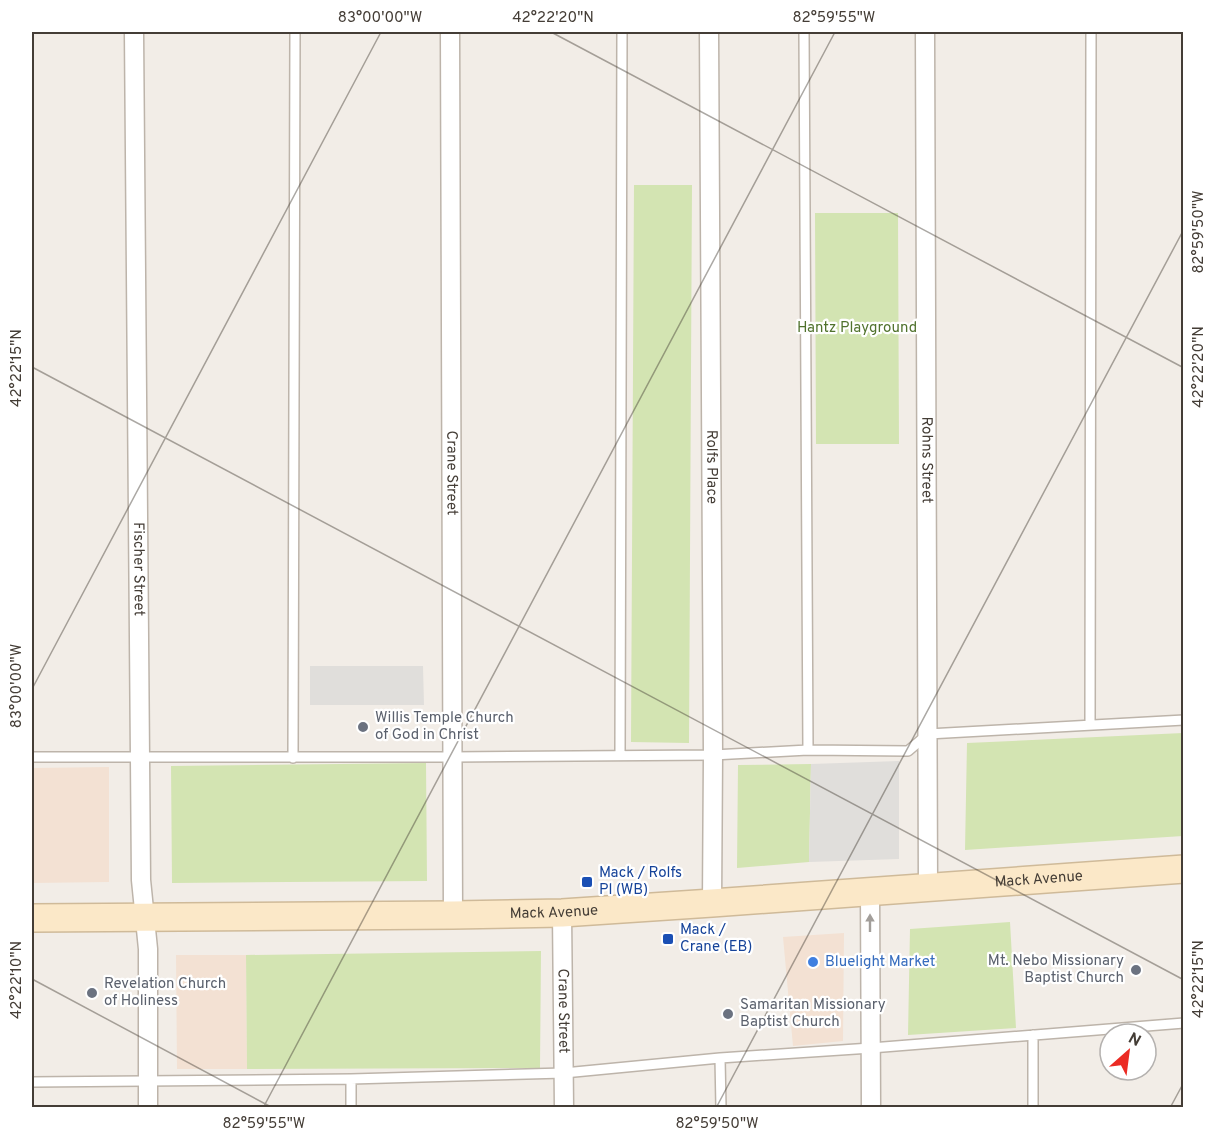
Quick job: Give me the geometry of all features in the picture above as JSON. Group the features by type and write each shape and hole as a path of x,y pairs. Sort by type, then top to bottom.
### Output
{"main road":[{"name":"Mack Avenue","path":"32,918 562,913 1184,869"}],"street":[{"name":"Fischer Street","path":"134,32 141,880 148,949 148,1107"},
{"name":"Crane Street","path":"450,32 453,915"},
{"name":"Rolfs Place","path":"709,32 712,903"},
{"name":"Rohns Street","path":"925,32 928,887"},
{"path":"870,892 871,1107"},
{"name":"Crane Street","path":"562,913 564,1107"}],"lane":[{"path":"293,758 295,32"},
{"path":"620,755 622,32"},
{"path":"804,32 808,750"},
{"path":"1090,725 1091,32"},
{"path":"32,757 453,757 713,755 808,750 908,751 928,734 1184,720"},
{"path":"32,1082 351,1079 564,1073 720,1058 1184,1023"},
{"path":"1033,1035 1033,1107"},
{"path":"720,1058 721,1107"},
{"path":"351,1079 351,1107"}],"shaded area":[{"path":"310,666 423,666 424,705 310,705"},
{"path":"899,761 899,859 809,862 811,764"},
{"path":"109,767 109,882 32,883 32,768"},
{"path":"844,933 843,1041 793,1046 783,937"},
{"path":"176,955 246,955 247,1069 177,1069"}],"green space":[{"path":"634,185 692,185 689,743 631,742"},
{"name":"Hantz Playground","path":"815,213 898,213 899,444 816,444"},
{"path":"1183,733 1183,836 965,850 967,743"},
{"path":"426,763 427,881 172,883 171,766"},
{"path":"811,764 809,862 737,868 738,765"},
{"path":"1010,922 1016,1028 908,1035 910,929"},
{"path":"541,951 540,1068 247,1069 246,955"}],"place":[{"name":"Willis Temple Church of God in Christ","path":"363,727"},
{"name":"Mack / Rolfs Pl (WB)","path":"587,882"},
{"name":"Mack / Crane (EB)","path":"668,939"},
{"name":"Bluelight Market","path":"813,962"},
{"name":"Mt. Nebo Missionary Baptist Church","path":"1136,970"},
{"name":"Revelation Church of Holiness","path":"92,993"},
{"name":"Samaritan Missionary Baptist Church","path":"728,1014"}]}
